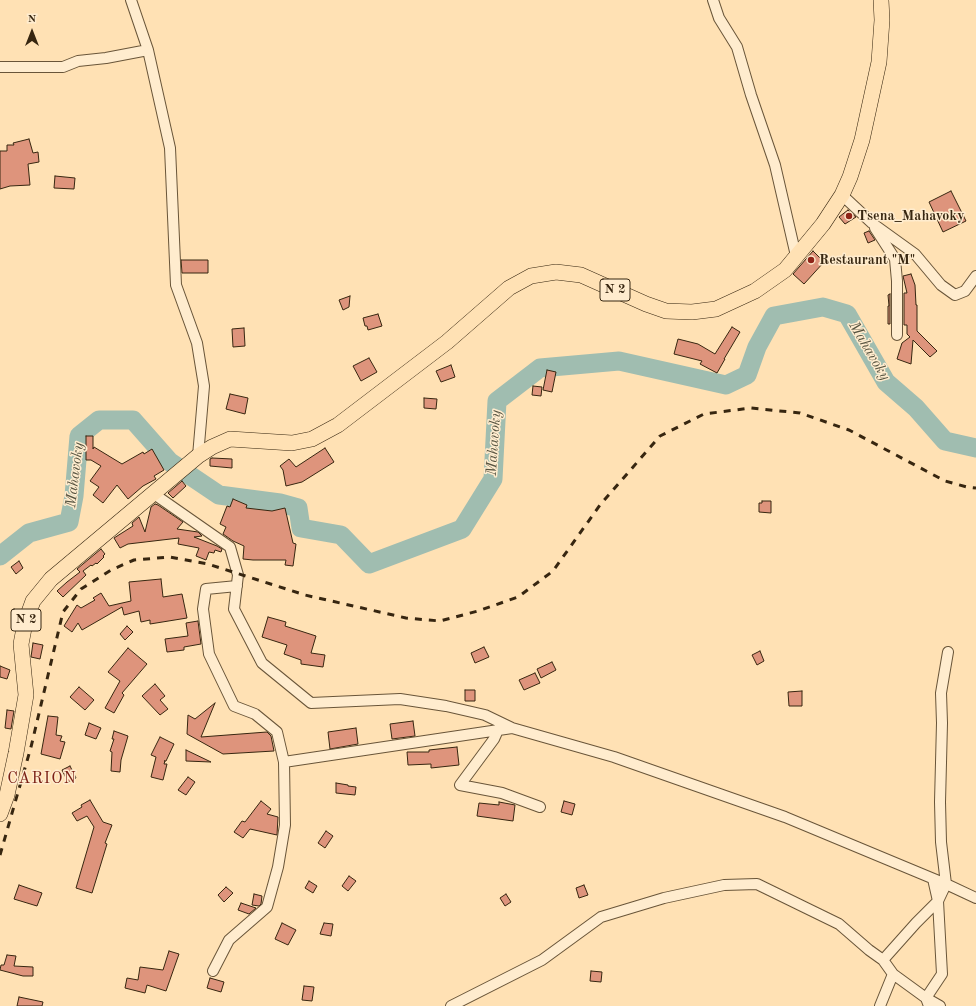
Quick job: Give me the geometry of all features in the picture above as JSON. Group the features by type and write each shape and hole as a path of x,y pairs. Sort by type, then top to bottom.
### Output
{"main road":[{"name":"N 2","path":"0,814 16,753 26,695 21,644 25,623 33,601 51,579 198,456 212,447 230,439 292,443 312,439 338,425 447,342 509,288 531,276 556,272 581,275 646,304 666,311 692,312 716,309 754,291 785,270 823,224 842,195 850,177 862,140 879,62 882,20 881,0"}],"street":[{"path":"131,0 148,50 170,148 176,285 197,343 204,386 198,456"},
{"path":"713,0 719,18 737,47 751,95 775,165 796,256"},
{"path":"0,67 63,67 78,61 106,58 148,50"},
{"path":"842,195 872,223 914,254 941,285 955,295 965,291 976,276"},
{"path":"872,223 895,260 897,281 897,335"},
{"path":"154,494 230,547 238,575 234,609 262,663 311,703 400,699 446,706 485,715 512,728 614,757 777,815 946,884 976,898"},
{"path":"213,971 229,940 267,907 278,868 285,824 284,762 277,732 255,714 234,706 209,654 203,609 206,589 237,586"},
{"path":"883,960 938,901 946,884 941,842 940,802 942,724 941,693 948,652"},
{"path":"284,762 512,728"},
{"path":"498,730 494,739 460,784 502,793 540,807"},
{"path":"928,1002 942,974 938,901 933,879"},
{"path":"451,1006 542,960 601,917 664,898 724,885 757,884 839,924 883,960 893,974 928,1002 940,1006"},
{"path":"880,1006 893,974"}],"building":[{"path":"29,139 33,153 38,152 39,162 28,164 30,185 10,186 0,189 0,151 7,151 7,145 14,145 13,143"},
{"path":"55,176 75,178 74,189 54,188"},
{"path":"951,191 966,221 943,232 929,202"},
{"name":"Tsena_Mahavoky","path":"848,210 856,217 845,224 839,217"},
{"path":"869,231 875,240 868,243 864,233"},
{"path":"813,251 824,262 804,284 793,274"},
{"path":"181,260 208,260 208,273 182,273"},
{"path":"911,274 915,285 917,331 937,351 930,357 913,340 911,364 897,359 902,343 910,337 907,334 907,325 904,325 904,293 907,293 903,276"},
{"path":"890,294 890,324 888,324 888,295"},
{"path":"350,296 349,307 343,310 339,300"},
{"path":"378,314 382,326 368,330 367,326 365,326 363,318"},
{"path":"732,327 740,332 717,373 700,364 702,361 674,354 678,339 698,344 715,354"},
{"path":"244,328 245,346 233,347 232,329"},
{"path":"369,358 377,372 361,381 353,366"},
{"path":"451,365 455,377 441,382 436,371"},
{"path":"547,370 556,372 552,392 543,390"},
{"path":"533,386 542,387 541,396 532,395"},
{"path":"230,394 248,398 245,414 226,409"},
{"path":"424,398 437,399 436,409 424,408"},
{"path":"86,436 93,436 93,449 94,447 122,464 143,452 144,454 152,449 164,470 154,476 156,479 143,486 128,499 117,485 103,503 93,495 99,487 90,481 101,466 91,460 86,460"},
{"path":"325,448 334,462 302,482 286,486 283,470 280,466 289,459 296,467"},
{"path":"210,459 232,459 232,468 210,466"},
{"path":"182,481 186,486 173,498 168,493"},
{"path":"233,499 247,505 246,508 272,511 285,508 293,543 296,544 293,566 285,565 286,560 243,559 244,546 223,534 226,527 220,524 227,506 230,507"},
{"path":"762,501 771,501 771,513 759,512 759,503 762,503"},
{"path":"155,504 183,522 177,529 198,532 202,536 194,537 217,546 222,549 221,552 215,550 214,553 209,552 206,560 196,556 199,548 178,544 179,538 128,544 120,548 114,538 133,526 132,523 139,517 145,532 151,507"},
{"path":"101,549 105,554 103,556 104,557 97,564 91,565 83,571 86,575 63,597 57,591 80,572 77,569"},
{"path":"19,561 23,568 16,574 11,567"},
{"path":"161,579 163,597 182,594 187,618 150,624 150,620 141,622 139,611 124,615 122,607 82,630 78,623 72,632 64,626 77,605 81,608 95,600 93,598 101,593 109,606 131,601 129,582"},
{"path":"268,617 286,622 285,626 316,636 311,653 325,655 323,667 301,664 301,660 284,654 287,645 262,637"},
{"path":"198,621 201,644 184,647 184,650 167,652 165,639 188,636 186,623"},
{"path":"127,626 133,632 125,640 120,634"},
{"path":"33,643 43,645 40,659 31,657"},
{"path":"484,647 489,657 475,663 471,653"},
{"path":"128,648 147,664 122,693 124,695 114,713 105,708 120,681 108,672"},
{"path":"760,651 764,661 757,665 752,655"},
{"path":"552,662 556,670 541,678 537,669"},
{"path":"0,666 10,670 7,679 0,677"},
{"path":"535,673 540,683 524,690 519,680"},
{"path":"155,684 165,696 160,700 168,709 160,715 142,696"},
{"path":"79,687 94,700 85,710 70,697"},
{"path":"465,690 475,690 475,701 465,701"},
{"path":"802,691 802,706 789,706 788,692"},
{"path":"215,703 201,737 267,732 271,736 274,751 223,754 187,734 188,715 195,719"},
{"path":"7,710 14,711 11,729 5,728"},
{"path":"48,716 58,717 56,735 62,736 60,741 65,742 60,759 41,754"},
{"path":"413,721 415,736 392,739 390,724"},
{"path":"89,723 101,728 96,739 85,735"},
{"path":"356,728 358,744 330,749 328,732"},
{"path":"114,731 128,736 121,760 120,772 111,771 112,752 110,751 114,739 112,739"},
{"path":"160,737 174,744 164,764 167,764 163,780 151,777 156,757 151,755"},
{"path":"457,747 459,765 431,768 431,764 408,765 407,752 429,752 429,750"},
{"path":"186,750 211,762 186,761"},
{"path":"70,766 76,778 68,782 62,770"},
{"path":"188,777 195,782 186,795 178,790"},
{"path":"336,783 356,787 355,795 336,793"},
{"path":"90,800 103,822 112,825 105,843 107,844 92,893 76,888 94,827 87,816 77,821 72,813 82,807 81,805"},
{"path":"261,801 271,809 267,814 278,817 277,835 250,829 243,838 234,832 242,821 245,822"},
{"path":"564,801 575,804 572,815 561,812"},
{"path":"499,802 515,805 513,821 477,816 479,803 499,805"},
{"path":"326,831 333,836 325,848 318,843"},
{"path":"349,876 356,881 348,891 342,886"},
{"path":"309,881 317,886 313,893 305,888"},
{"path":"19,885 42,893 37,906 14,899"},
{"path":"584,885 588,895 579,898 576,888"},
{"path":"226,887 233,893 224,902 218,895"},
{"path":"254,894 262,896 261,904 259,906 252,905"},
{"path":"506,894 511,902 505,906 500,898"},
{"path":"241,903 256,908 249,914 238,910"},
{"path":"282,923 296,930 288,945 275,939"},
{"path":"324,923 333,924 331,936 320,934"},
{"path":"169,951 179,954 166,991 147,985 145,993 125,988 127,978 138,980 140,967 163,970"},
{"path":"7,955 16,956 14,966 33,967 33,976 23,976 0,970 1,965 4,965"},
{"path":"591,971 602,972 601,982 590,981"},
{"path":"210,978 224,982 221,992 207,988"},
{"path":"304,986 314,987 312,1001 302,1000"},
{"path":"19,997 43,1002 42,1006 17,1006"}],"waterway":[{"name":"Mahavoky","path":"0,556 29,533 69,522 74,496 79,436 99,420 133,420 170,462 219,495 280,503 298,508 301,528 341,535 369,564 462,529 493,479 497,401 540,368 619,361 726,385 747,375 757,347 774,316 823,307 847,314 886,382 916,408 945,441 976,448"}],"railway":[{"path":"0,855 31,747 63,612 81,589 111,570 134,560 170,557 208,564 305,595 406,618 440,621 478,611 518,597 553,571 600,505 660,436 704,414 751,408 800,413 849,430 945,481 976,488"}],"place":[{"name":"Tsena_Mahavoky","path":"849,216"},
{"name":"Restaurant \"M\"","path":"811,260"}],"district":[{"name":"CARION","path":"42,779"}]}
